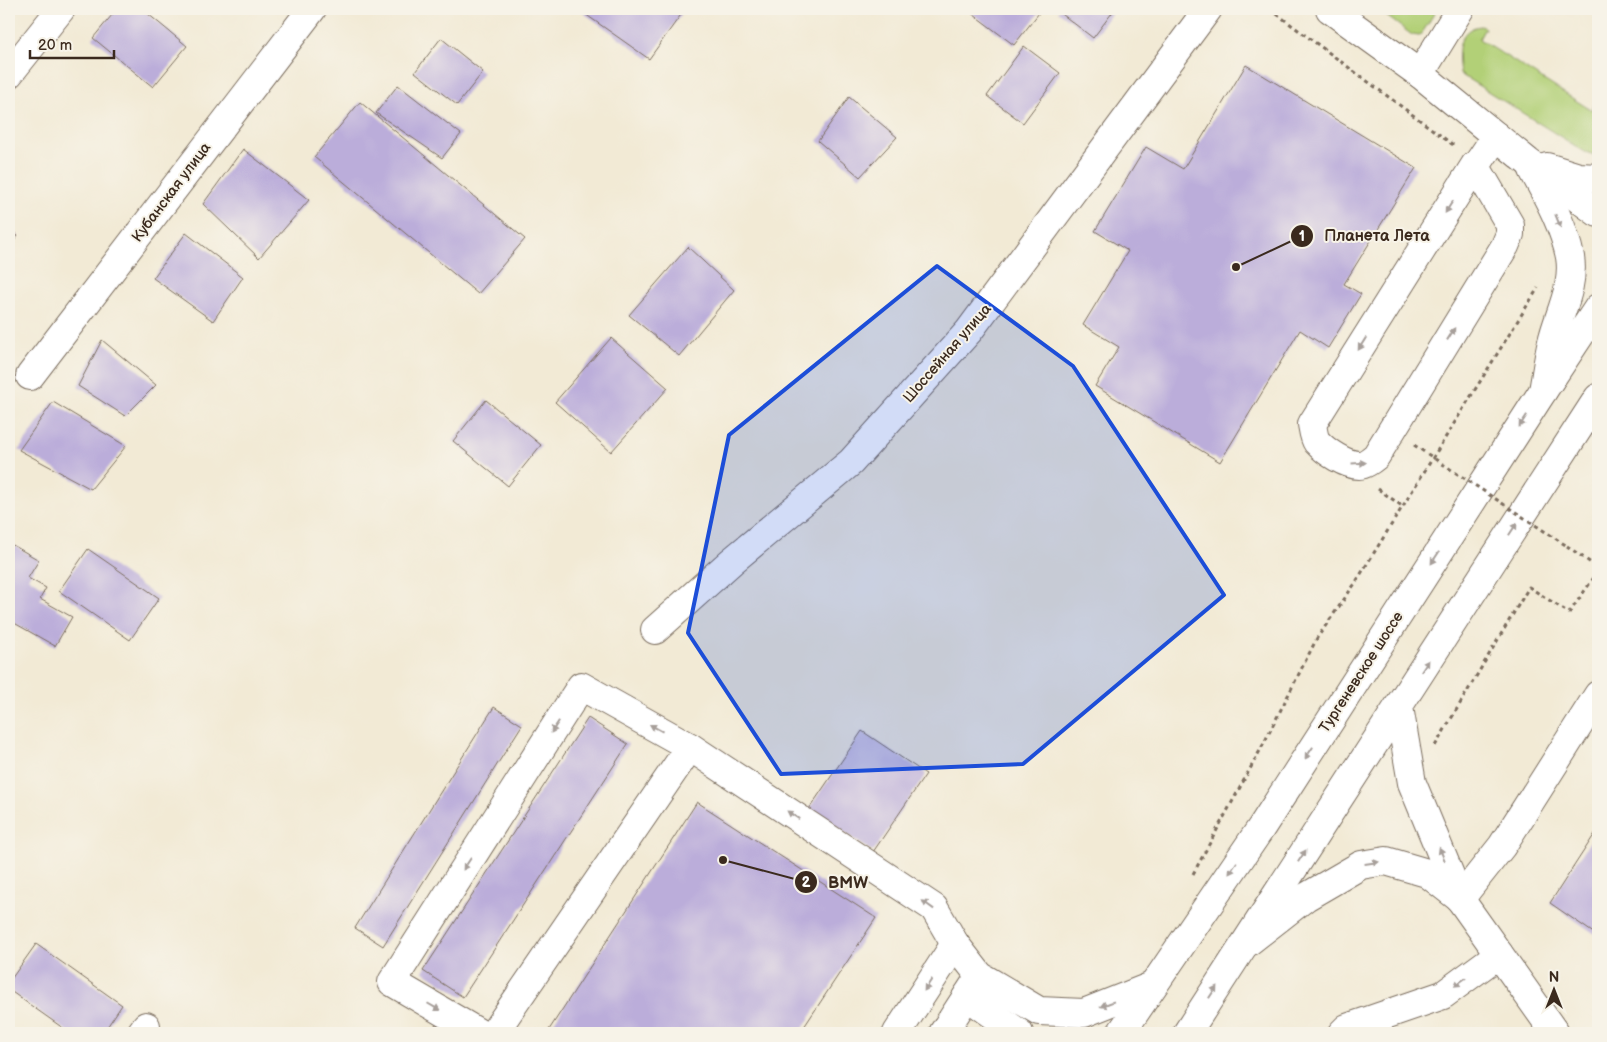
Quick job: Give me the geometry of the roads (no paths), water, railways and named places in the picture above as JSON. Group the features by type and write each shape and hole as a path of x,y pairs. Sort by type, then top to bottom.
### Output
{"main road":[{"path":"9,74 61,9"},
{"name":"Кубанская улица","path":"30,376 312,9"},
{"name":"Шоссейная улица","path":"656,630 732,561 851,462 970,331 1208,9"},
{"path":"1330,9 1420,74 1528,162 1598,213"},
{"path":"1420,74 1460,9"},
{"path":"1475,165 1510,226 1510,234 1505,246 1376,456 1369,462 1359,465 1347,462 1325,449 1316,441 1312,424 1475,165 1496,136"},
{"path":"1528,162 1579,177 1598,178"},
{"path":"1528,162 1552,204 1564,235 1570,259 1568,290 1552,341 1542,391"},
{"name":"Тургеневское шоссе","path":"1121,1033 1261,828 1542,391 1598,308"},
{"path":"1187,1033 1598,398"},
{"path":"479,1033 392,982 581,686 690,746 934,908 955,944 974,986 1019,1033"},
{"path":"1460,899 1502,846 1598,695"},
{"path":"1399,707 1412,783 1460,899 1555,1033"},
{"path":"494,1033 690,746"},
{"path":"1244,945 1306,897 1361,865 1386,861 1427,873 1460,899"},
{"path":"896,1033 955,944"},
{"path":"1342,1033 1347,1028 1443,995 1499,954"},
{"path":"974,986 1039,1011 1084,1013 1152,986"},
{"path":"942,1033 974,986"}],"place":[{"name":"Планета Лета","path":"1236,267"},
{"name":"BMW","path":"723,860"}]}
